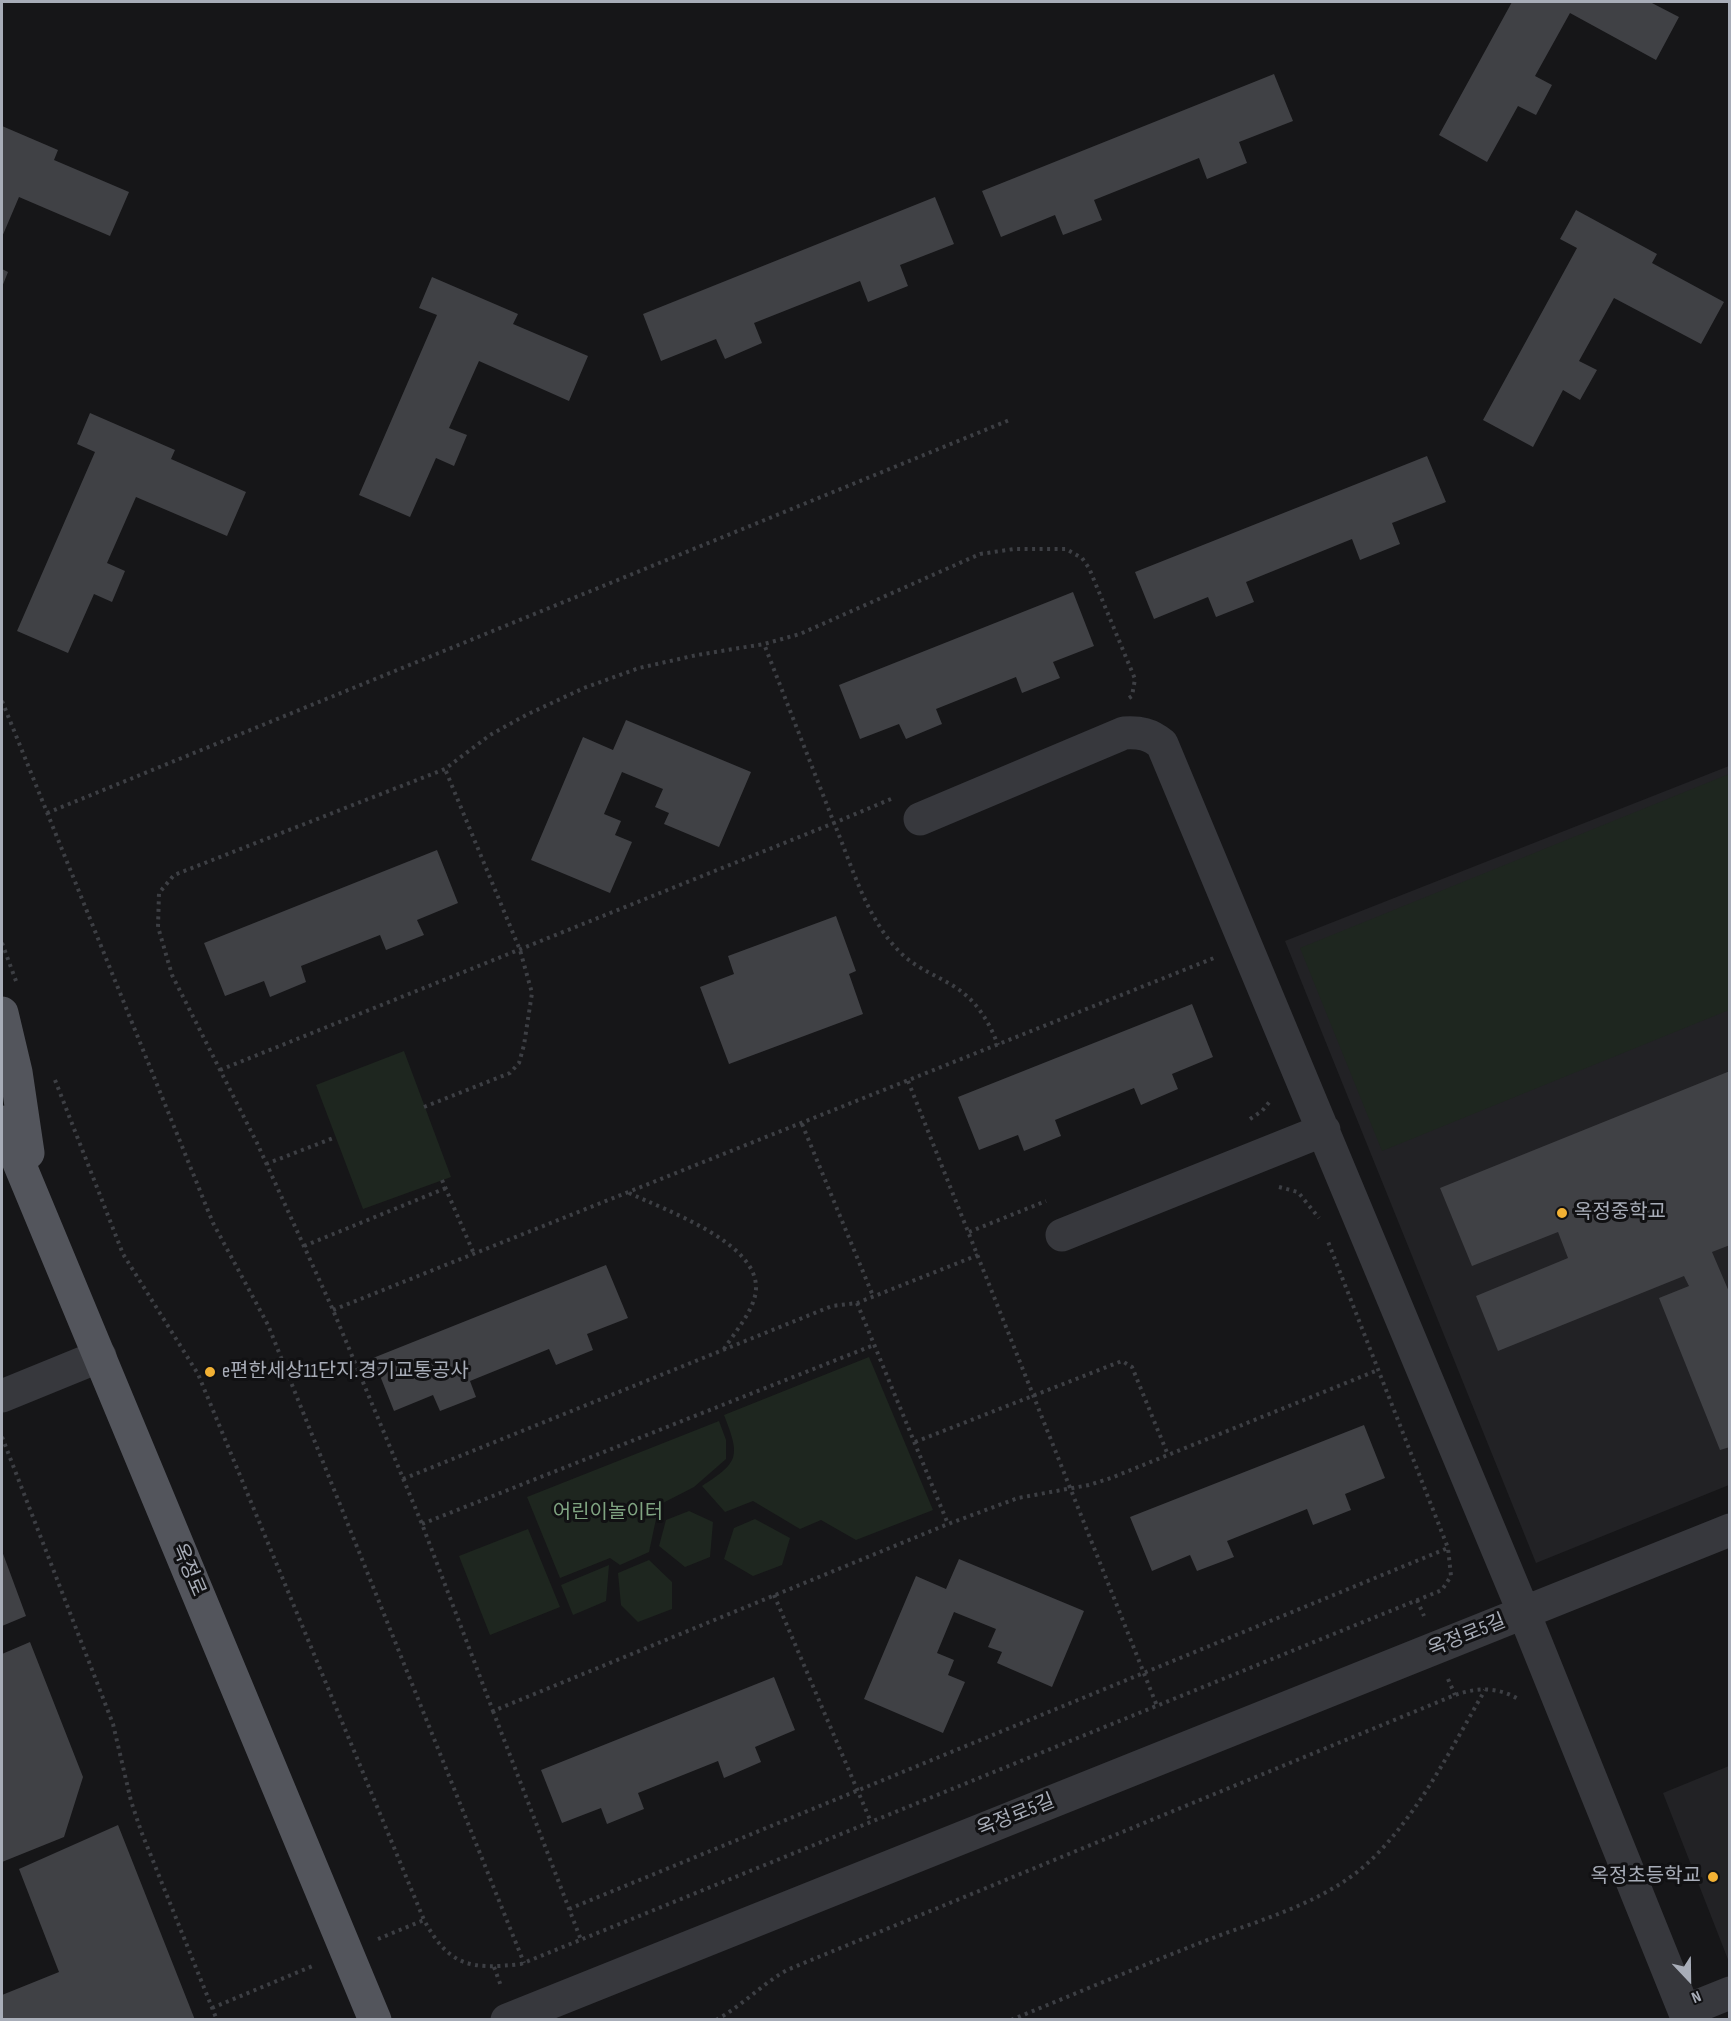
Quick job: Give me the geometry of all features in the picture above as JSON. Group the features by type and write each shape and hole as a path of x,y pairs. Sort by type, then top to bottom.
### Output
{"main road":[{"path":"10,1000 16,1072 35,1200"},
{"name":"옥정로","path":"2,1122 375,2019"},
{"path":"2,1156 35,1200"}],"street":[{"path":"910,808 1124,733 1138,732 1152,736 1162,744 1169,755 1524,1613"},
{"path":"1062,1235 1324,1130"},
{"path":"2,1396 100,1356"},
{"name":"옥정로5길","path":"507,2019 1730,1530"},
{"name":"옥정로5길","path":"1524,1613 1686,2015"},
{"path":"1686,2015 1730,1993"}],"path":[{"path":"47,813 1012,419"},
{"path":"581,1940 422,1524 333,1310 266,1164 172,975 158,927 159,893 174,875 191,867 445,769 490,735 584,688 651,665 764,644 800,634 980,554 1014,549 1065,549 1082,558 1089,568 1135,679 1132,696 1126,702"},
{"path":"764,644 876,925 904,956 926,972 956,987 979,1007 998,1045"},
{"path":"2,701 213,1223 268,1325 524,1963"},
{"path":"424,1107 510,1073 519,1063 532,993 520,950 445,769"},
{"path":"220,1070 834,823 910,808"},
{"path":"2,943 10,1000"},
{"path":"333,1310 1215,958"},
{"path":"54,1076 123,1254 170,1325 198,1374 424,1920 435,1941 448,1955 471,1964 494,1967 524,1963 1442,1590 1450,1576 1448,1548 1318,1217 1298,1192 1278,1187"},
{"path":"908,1081 1157,1706"},
{"path":"1249,1120 1262,1111 1274,1095"},
{"path":"802,1124 873,1296"},
{"path":"266,1164 336,1137"},
{"path":"442,1180 474,1254"},
{"path":"304,1246 446,1188"},
{"path":"629,1192 720,1238 740,1252 753,1271 756,1288 753,1302 724,1350"},
{"path":"969,1232 1055,1198"},
{"path":"403,1479 832,1306 857,1303 978,1256"},
{"path":"857,1303 948,1524"},
{"path":"422,1524 874,1345"},
{"path":"915,1442 1117,1362 1127,1362 1132,1367 1167,1455"},
{"path":"493,1711 948,1524 1018,1498 1111,1478 1378,1370"},
{"path":"2,1437 113,1724 131,1801 141,1831 217,2019"},
{"path":"569,1909 1448,1548"},
{"path":"774,1595 871,1822"},
{"path":"716,2019 734,2010 771,1979 788,1970 1455,1695 1472,1689 1505,1691 1521,1701 1525,1711"},
{"path":"1011,2019 1210,1939 1278,1915 1342,1883 1378,1854 1424,1796 1485,1690"}],"shaded area":[{"name":"옥정중학교","path":"1729,766 1729,1485 1536,1563 1285,941"},
{"name":"옥정초등학교","path":"1729,1766 1729,1962 1663,1793"}],"green space":[{"path":"1729,774 1729,1010 1382,1151 1300,948"},
{"path":"404,1051 451,1177 363,1209 316,1085"},
{"path":"869,1357 933,1510 856,1540 821,1520 800,1529 753,1501 725,1512 702,1486 724,1471 733,1457 733,1440 724,1415"},
{"name":"어린이놀이터","path":"719,1421 726,1440 726,1459 694,1487 659,1505 649,1552 620,1565 610,1558 560,1578 527,1497"},
{"path":"689,1511 713,1522 710,1557 685,1567 659,1546 666,1520"},
{"path":"755,1519 790,1538 782,1565 753,1576 724,1559 734,1528"},
{"path":"528,1529 560,1607 490,1635 459,1556"},
{"path":"649,1560 672,1582 672,1609 638,1622 621,1605 618,1573"},
{"path":"609,1565 606,1601 573,1615 561,1585"}],"building":[{"path":"1512,2 1650,2 1679,17 1656,60 1570,13 1535,76 1552,85 1536,115 1518,106 1487,162 1439,135"},
{"path":"1274,74 1293,121 1239,142 1247,163 1207,179 1199,158 1094,200 1102,220 1063,235 1055,215 1001,237 982,191"},
{"path":"2,126 58,150 54,160 129,192 110,236 19,197 2,237"},
{"path":"935,197 954,244 900,265 908,286 868,302 860,281 754,323 762,343 725,359 716,339 661,361 643,314"},
{"path":"1576,210 1657,254 1652,263 1724,302 1701,344 1614,298 1579,361 1597,370 1580,400 1563,390 1533,447 1483,420 1577,248 1560,239"},
{"path":"2,269 8,272 2,287"},
{"path":"432,277 518,314 513,324 588,356 569,401 479,361 449,428 467,435 454,466 436,458 410,517 359,495 437,315 419,308"},
{"path":"90,413 175,450 171,459 246,492 227,536 136,497 107,563 125,571 112,602 94,594 68,653 17,631 95,452 77,444"},
{"path":"1427,456 1446,502 1392,523 1400,544 1360,560 1352,539 1246,582 1254,602 1216,617 1208,597 1154,619 1135,572"},
{"path":"1073,592 1094,646 1053,662 1060,678 1022,693 1016,677 936,709 942,724 906,739 899,724 860,739 839,685"},
{"path":"626,720 751,772 719,847 664,824 669,813 655,807 663,789 622,772 604,814 621,821 615,835 632,842 610,893 531,860 583,737 613,750"},
{"path":"437,850 458,903 417,920 424,935 386,950 380,935 301,966 306,982 270,997 264,981 225,996 204,943"},
{"path":"836,916 856,971 849,974 863,1014 729,1064 700,987 734,974 728,956"},
{"path":"1192,1004 1213,1057 1172,1074 1178,1089 1141,1105 1134,1088 1055,1120 1061,1136 1024,1151 1018,1135 979,1150 958,1097"},
{"path":"1730,1071 1730,1245 1712,1252 1730,1294 1730,1447 1720,1450 1659,1298 1689,1286 1684,1276 1498,1351 1476,1296 1568,1258 1558,1232 1472,1266 1440,1188"},
{"path":"606,1265 628,1318 587,1334 593,1350 556,1365 549,1349 470,1381 476,1397 440,1411 433,1395 394,1411 373,1358"},
{"path":"1364,1425 1385,1478 1345,1494 1351,1510 1313,1525 1307,1509 1227,1541 1234,1557 1197,1571 1190,1555 1152,1571 1130,1517"},
{"path":"2,1551 26,1616 2,1626"},
{"path":"959,1559 1084,1611 1052,1687 997,1663 1002,1652 988,1647 996,1629 954,1612 937,1653 954,1660 948,1675 965,1682 943,1733 864,1699 916,1576 946,1589"},
{"path":"30,1642 83,1777 64,1837 2,1862 2,1654"},
{"path":"774,1677 795,1730 755,1747 761,1762 724,1778 718,1761 638,1793 644,1809 607,1824 601,1808 562,1823 541,1770"},
{"path":"118,1825 195,2020 2,2020 2,1995 59,1972 19,1869"}],"place":[{"name":"옥정중학교","path":"1562,1213"},
{"name":"e편한세상11단지.경기교통공사","path":"210,1372"},
{"name":"옥정초등학교","path":"1713,1877"}]}
